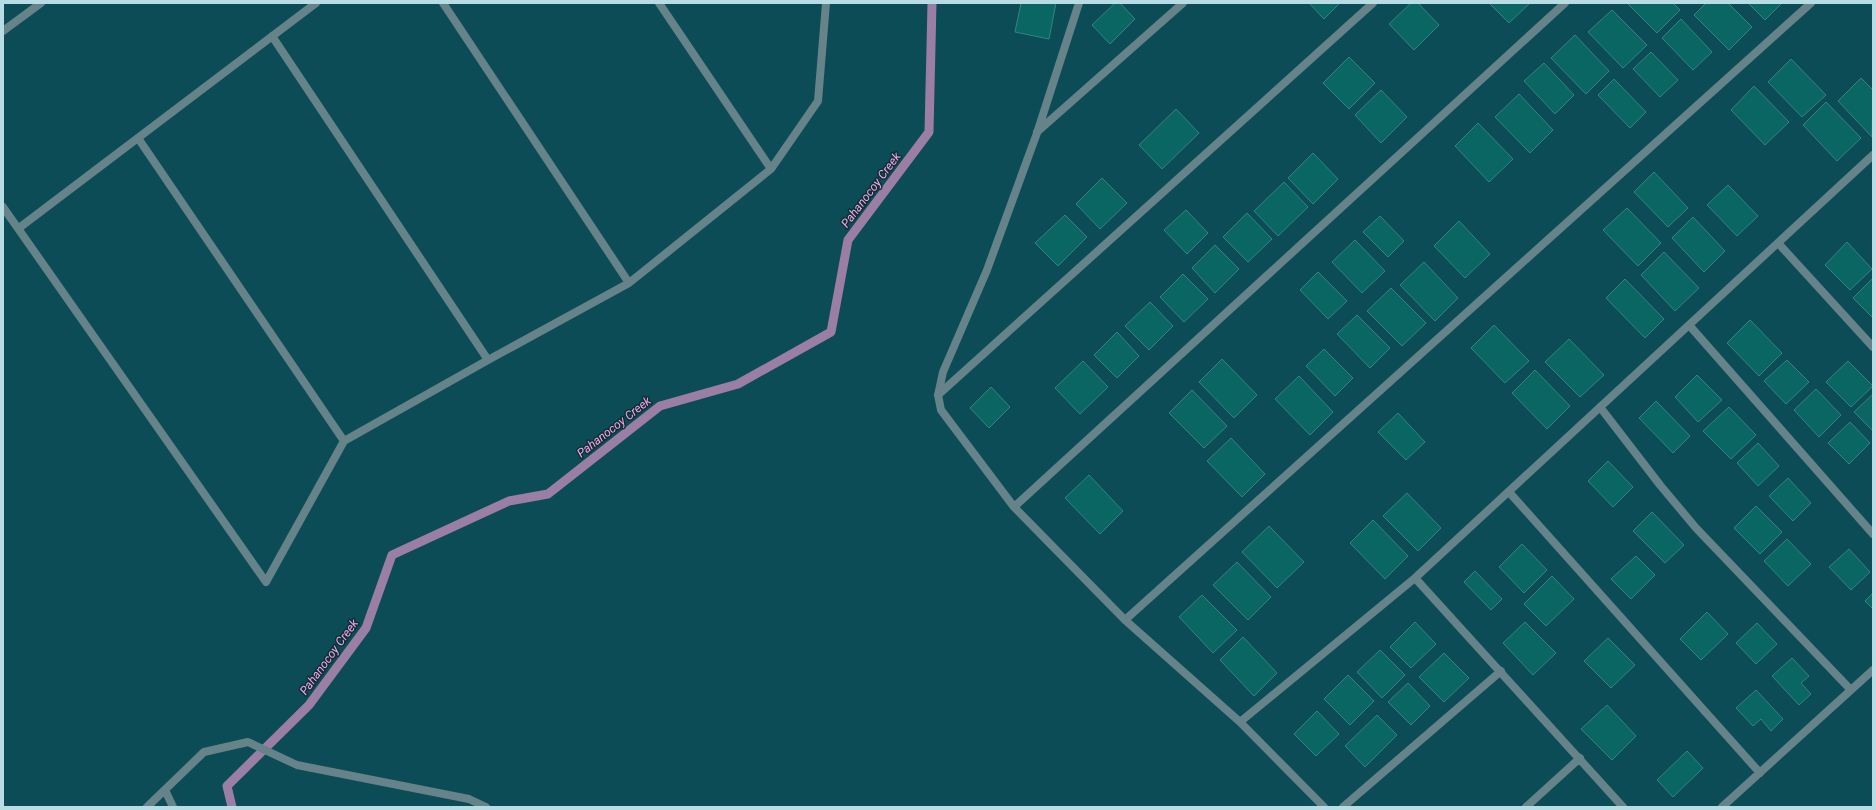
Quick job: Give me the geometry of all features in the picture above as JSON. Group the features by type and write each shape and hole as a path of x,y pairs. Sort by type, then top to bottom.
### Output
{"street":[{"path":"3,31 41,3"},
{"path":"19,228 316,3"},
{"path":"443,3 629,284"},
{"path":"659,3 771,169"},
{"path":"3,207 266,582 344,441 488,360 629,284 771,169 818,101 826,3"},
{"path":"1079,3 1037,133 987,270 943,372 938,395 940,410 1014,506 1125,620 1240,722 1324,807"},
{"path":"1037,133 1183,3"},
{"path":"938,395 1373,3"},
{"path":"1014,506 1566,3"},
{"path":"1125,620 1811,3"},
{"path":"272,36 488,360"},
{"path":"138,138 344,441"},
{"path":"1240,722 1416,578 1778,243 1871,160"},
{"path":"1778,243 1873,347"},
{"path":"1689,325 1873,534"},
{"path":"1600,407 1660,486 1696,528 1851,690"},
{"path":"1509,492 1760,773"},
{"path":"1416,578 1624,807"},
{"path":"1722,807 1873,670"},
{"path":"1343,807 1501,671"},
{"path":"147,807 204,752 248,742 297,764 469,799 486,807"},
{"path":"1526,807 1580,758"},
{"path":"165,790 173,807"}],"building":[{"path":"1021,3 1056,3 1049,39 1015,32"},
{"path":"1115,3 1120,3 1135,19 1110,44 1092,25"},
{"path":"1309,3 1340,3 1324,19"},
{"path":"1411,3 1418,3 1439,25 1414,50 1389,24"},
{"path":"1489,3 1530,3 1509,23"},
{"path":"1627,3 1673,3 1680,10 1657,33"},
{"path":"1706,3 1728,3 1752,27 1729,50 1694,15"},
{"path":"1748,3 1782,3 1765,20"},
{"path":"1612,10 1647,45 1623,68 1588,32"},
{"path":"1681,19 1712,52 1693,70 1662,38"},
{"path":"1575,35 1609,71 1586,94 1551,58"},
{"path":"1651,52 1678,80 1660,97 1633,69"},
{"path":"1349,57 1375,83 1349,109 1323,83"},
{"path":"1791,59 1826,95 1802,117 1768,82"},
{"path":"1544,63 1574,95 1555,114 1524,81"},
{"path":"1861,78 1873,90 1872,137 1838,101"},
{"path":"1614,79 1646,112 1630,128 1598,95"},
{"path":"1754,86 1789,122 1765,145 1731,110"},
{"path":"1381,90 1407,117 1381,143 1355,115"},
{"path":"1519,94 1553,130 1530,153 1495,117"},
{"path":"1826,102 1861,138 1837,161 1803,125"},
{"path":"1176,109 1199,133 1162,169 1139,145"},
{"path":"1478,123 1513,159 1489,182 1455,146"},
{"path":"1313,153 1338,179 1313,204 1288,178"},
{"path":"1654,172 1688,208 1668,227 1634,192"},
{"path":"1102,178 1127,203 1100,229 1076,204"},
{"path":"1284,182 1308,207 1278,236 1254,211"},
{"path":"1728,185 1758,216 1737,236 1707,205"},
{"path":"1627,208 1661,243 1638,266 1603,230"},
{"path":"1186,210 1208,233 1187,254 1164,230"},
{"path":"1247,213 1272,239 1248,262 1223,237"},
{"path":"1065,215 1087,237 1058,266 1035,243"},
{"path":"1380,216 1404,241 1388,257 1363,232"},
{"path":"1693,217 1725,251 1704,272 1672,238"},
{"path":"1459,221 1490,254 1465,278 1434,246"},
{"path":"1355,240 1385,271 1362,293 1332,262"},
{"path":"1847,242 1872,269 1850,290 1825,265"},
{"path":"1215,245 1239,269 1215,293 1192,268"},
{"path":"1664,252 1699,288 1675,311 1641,275"},
{"path":"1424,262 1458,298 1435,321 1400,285"},
{"path":"1318,272 1347,301 1328,319 1300,290"},
{"path":"1183,274 1208,299 1184,322 1160,297"},
{"path":"1873,278 1873,318 1853,298"},
{"path":"1625,279 1664,319 1645,338 1606,298"},
{"path":"1391,288 1426,323 1402,346 1367,311"},
{"path":"1150,302 1173,326 1149,350 1125,326"},
{"path":"1357,315 1390,348 1370,368 1337,334"},
{"path":"1750,320 1782,353 1759,376 1727,343"},
{"path":"1494,325 1529,361 1505,383 1471,348"},
{"path":"1117,332 1139,356 1117,378 1094,355"},
{"path":"1569,339 1604,375 1580,397 1545,362"},
{"path":"1324,349 1353,378 1335,396 1306,366"},
{"path":"1222,359 1257,395 1234,418 1199,382"},
{"path":"1787,360 1809,382 1786,404 1764,381"},
{"path":"1083,361 1108,387 1080,414 1055,388"},
{"path":"1848,361 1873,386 1851,407 1826,382"},
{"path":"1535,370 1570,406 1547,429 1512,393"},
{"path":"1697,375 1722,400 1698,422 1675,397"},
{"path":"1299,376 1333,412 1310,435 1275,399"},
{"path":"991,387 1010,407 989,428 970,408"},
{"path":"1816,389 1841,415 1819,437 1794,410"},
{"path":"1192,390 1227,426 1204,448 1169,413"},
{"path":"1873,394 1873,431 1854,412"},
{"path":"1656,401 1690,436 1673,453 1639,418"},
{"path":"1729,407 1756,435 1731,459 1703,431"},
{"path":"1398,413 1425,442 1406,460 1378,432"},
{"path":"1850,422 1870,443 1849,464 1828,443"},
{"path":"1231,438 1265,474 1242,497 1207,461"},
{"path":"1758,443 1779,466 1758,486 1737,463"},
{"path":"1608,461 1633,487 1613,507 1588,481"},
{"path":"1089,475 1123,511 1100,534 1065,498"},
{"path":"1788,478 1811,503 1793,521 1769,496"},
{"path":"1407,493 1441,528 1418,551 1383,516"},
{"path":"1756,506 1782,532 1760,554 1734,528"},
{"path":"1652,512 1684,545 1665,563 1633,531"},
{"path":"1373,520 1408,556 1385,579 1350,543"},
{"path":"1269,526 1304,562 1277,588 1242,552"},
{"path":"1787,539 1811,564 1788,586 1764,561"},
{"path":"1522,544 1547,570 1524,593 1499,567"},
{"path":"1849,549 1870,572 1851,590 1829,567"},
{"path":"1636,556 1655,575 1631,599 1611,579"},
{"path":"1237,562 1271,597 1248,620 1213,585"},
{"path":"1475,571 1502,599 1491,610 1464,582"},
{"path":"1552,576 1574,599 1546,626 1524,604"},
{"path":"1873,593 1873,609 1865,601"},
{"path":"1202,595 1237,630 1213,653 1179,617"},
{"path":"1707,612 1728,634 1701,660 1680,639"},
{"path":"1415,622 1436,644 1411,668 1390,647"},
{"path":"1525,622 1556,653 1533,675 1503,643"},
{"path":"1757,623 1777,644 1756,664 1736,643"},
{"path":"1243,637 1277,673 1254,696 1220,660"},
{"path":"1608,638 1635,665 1611,688 1584,661"},
{"path":"1380,650 1405,675 1382,698 1357,672"},
{"path":"1444,653 1469,678 1444,702 1419,677"},
{"path":"1792,658 1809,676 1801,683 1811,694 1799,705 1772,676"},
{"path":"1348,675 1374,701 1350,725 1324,699"},
{"path":"1408,683 1430,706 1411,725 1388,702"},
{"path":"1756,690 1783,719 1771,731 1761,719 1753,726 1736,708"},
{"path":"1607,705 1636,736 1612,760 1581,729"},
{"path":"1317,711 1339,734 1316,756 1294,734"},
{"path":"1377,715 1397,735 1365,767 1345,746"},
{"path":"1687,751 1703,768 1673,797 1657,780"}],"waterway":[{"name":"Pahanocoy Creek","path":"232,807 227,786 309,705 366,628 392,555 509,501 548,494 660,406 738,384 831,332 848,240 929,132 932,3"}]}
